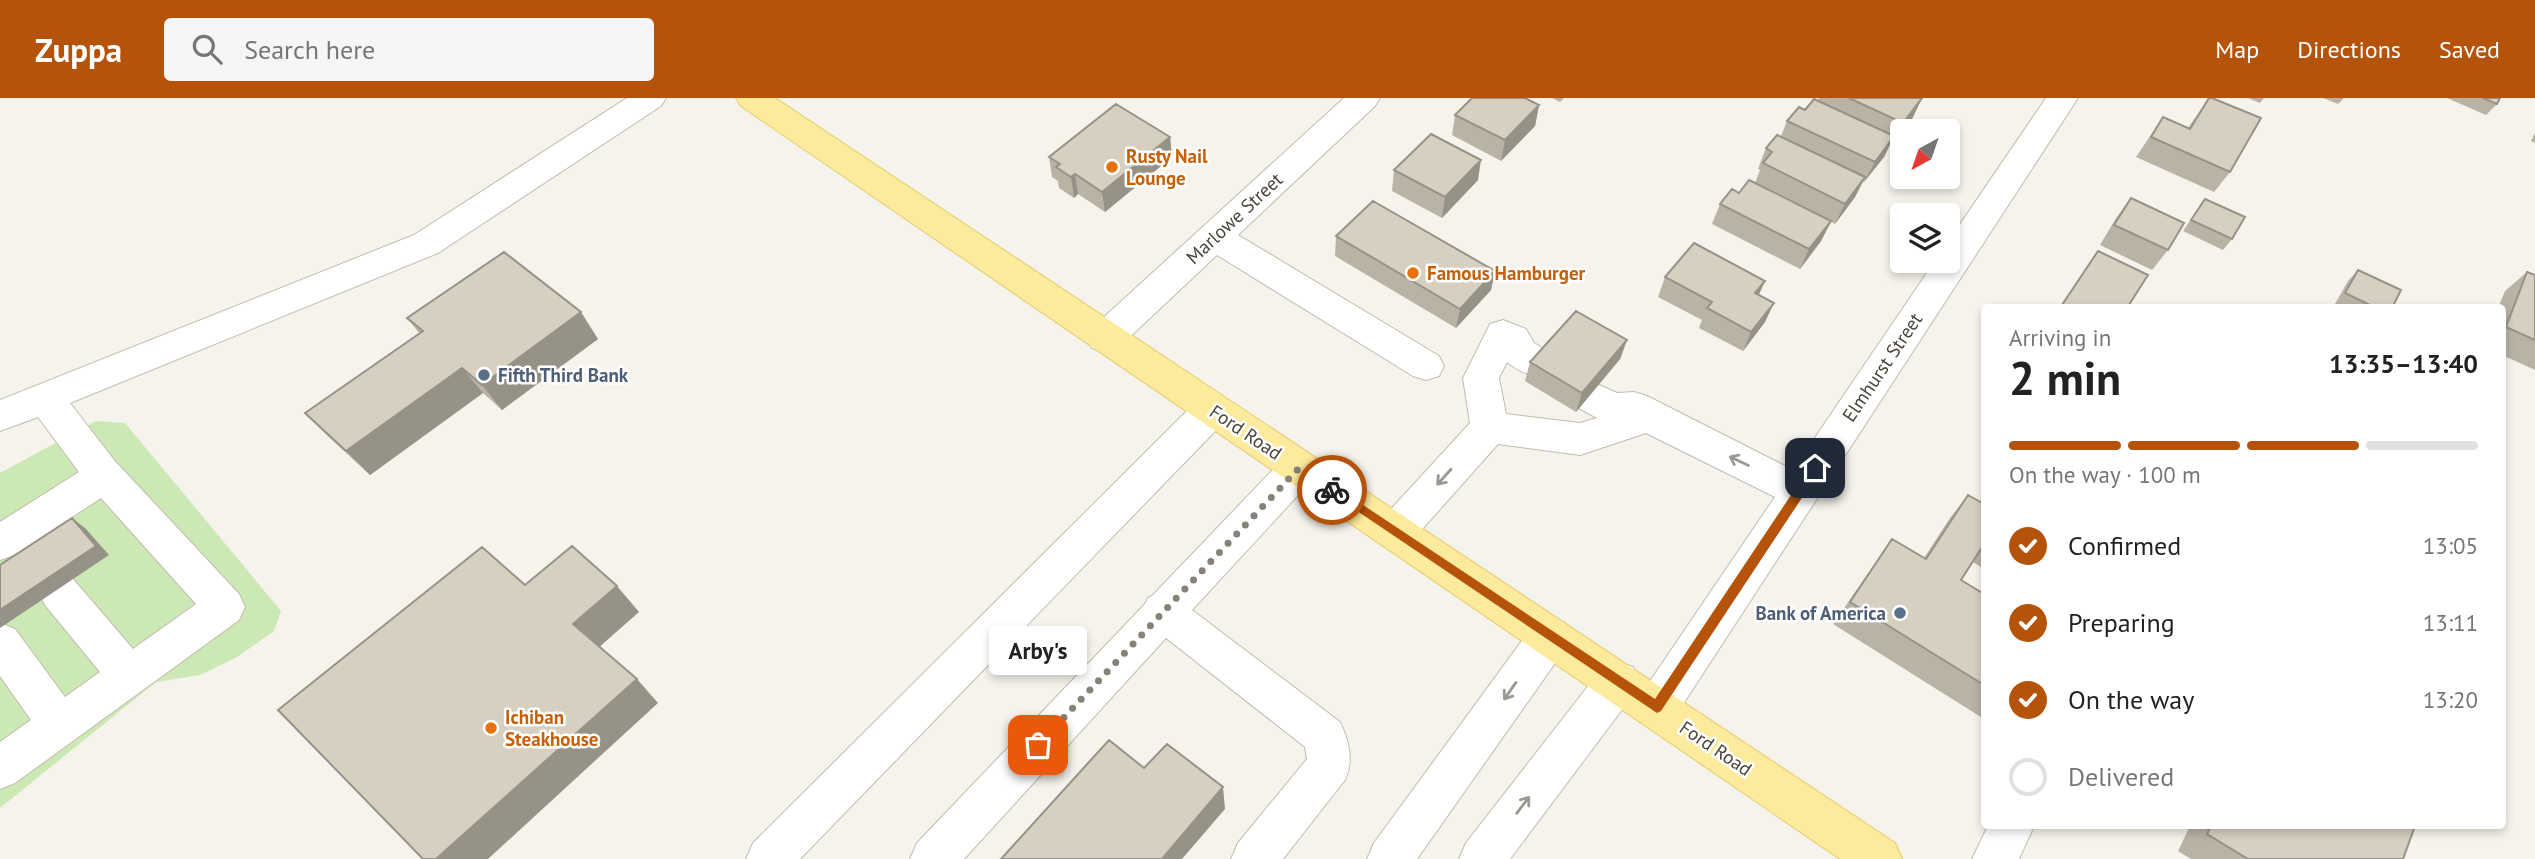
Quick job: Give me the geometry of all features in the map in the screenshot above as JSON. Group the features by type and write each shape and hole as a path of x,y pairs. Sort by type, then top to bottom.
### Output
{"main road":[{"name":"Ford Road","path":"752,98 1879,859"}],"street":[{"path":"0,416 426,244 650,98"},
{"name":"Marlowe Street","path":"1105,338 1364,98"},
{"name":"Elmhurst Street","path":"1657,707 2062,98"},
{"path":"1214,237 1426,366"},
{"path":"1490,426 1481,378 1503,334 1536,349"},
{"path":"1599,385 1613,409 1641,412 1800,491"},
{"path":"0,768 225,607 104,476 45,398"},
{"path":"769,859 1212,410"},
{"path":"1490,426 1580,439 1641,412"},
{"path":"1395,532 1490,426"},
{"path":"933,859 1161,611 1299,468"},
{"path":"104,476 27,558 130,675"},
{"path":"1161,611 1325,736 1330,765 1254,859"},
{"path":"1391,859 1549,636"},
{"path":"0,642 60,725"},
{"path":"1482,859 1618,681"},
{"path":"1995,859 2010,829"}],"green space":[{"path":"96,421 125,423 281,611 274,631 237,657 200,675 156,682 0,808 0,473"}],"building":[{"path":"1472,98 1525,98 1539,105 1505,140 1455,115"},
{"path":"1849,98 1922,98 1906,119 1894,119"},
{"path":"2209,98 2261,118 2230,172 2151,137 2163,117 2190,129"},
{"path":"2483,98 2500,98 2497,104"},
{"path":"1814,99 1890,134 1890,141 1875,162 1787,121 1799,107 1805,110"},
{"path":"1116,104 1170,137 1102,192 1075,174 1071,177 1056,167 1060,164 1049,157"},
{"path":"1431,134 1481,160 1445,197 1394,170"},
{"path":"1777,135 1865,177 1845,204 1763,163 1772,152 1766,148"},
{"path":"1749,180 1831,221 1809,249 1720,204 1732,189 1739,193"},
{"path":"2131,198 2184,223 2168,250 2114,225"},
{"path":"2205,199 2245,217 2232,239 2191,220"},
{"path":"1373,201 1495,271 1460,309 1336,236"},
{"path":"1694,243 1765,281 1755,293 1774,303 1751,332 1707,308 1712,302 1665,277"},
{"path":"2098,251 2148,275 2130,304 2063,304"},
{"path":"504,252 581,312 482,385 462,368 346,451 305,413 423,331 407,318"},
{"path":"2358,270 2401,290 2394,304 2368,304 2345,293"},
{"path":"2527,272 2535,275 2535,340 2506,327"},
{"path":"1576,311 1627,340 1582,393 1530,362"},
{"name":"Bank of America","path":"1968,495 1981,502 1981,549 1961,580 1981,592 1981,683 1850,602 1892,539 1926,559"},
{"path":"72,518 96,546 0,610 0,565"},
{"path":"572,546 617,586 573,624 637,679 436,859 423,859 278,710 482,547 525,585"},
{"path":"1109,740 1144,768 1167,744 1223,787 1162,859 1001,859"},
{"path":"2210,829 2414,829 2403,859 2248,859 2207,834"}],"way so far":[{"path":"1038,745 1161,611 1299,468 1332,490"}],"place":[{"name":"Rusty Nail Lounge","path":"1112,167"},
{"name":"Famous Hamburger","path":"1413,273"},
{"name":"Fifth Third Bank","path":"484,375"},
{"name":"Bank of America","path":"1900,613"},
{"name":"Ichiban Steakhouse","path":"491,728"},
{"name":"Arby's","path":"1038,745"}],"route":[{"path":"1332,490 1657,707 1815,468"}]}
